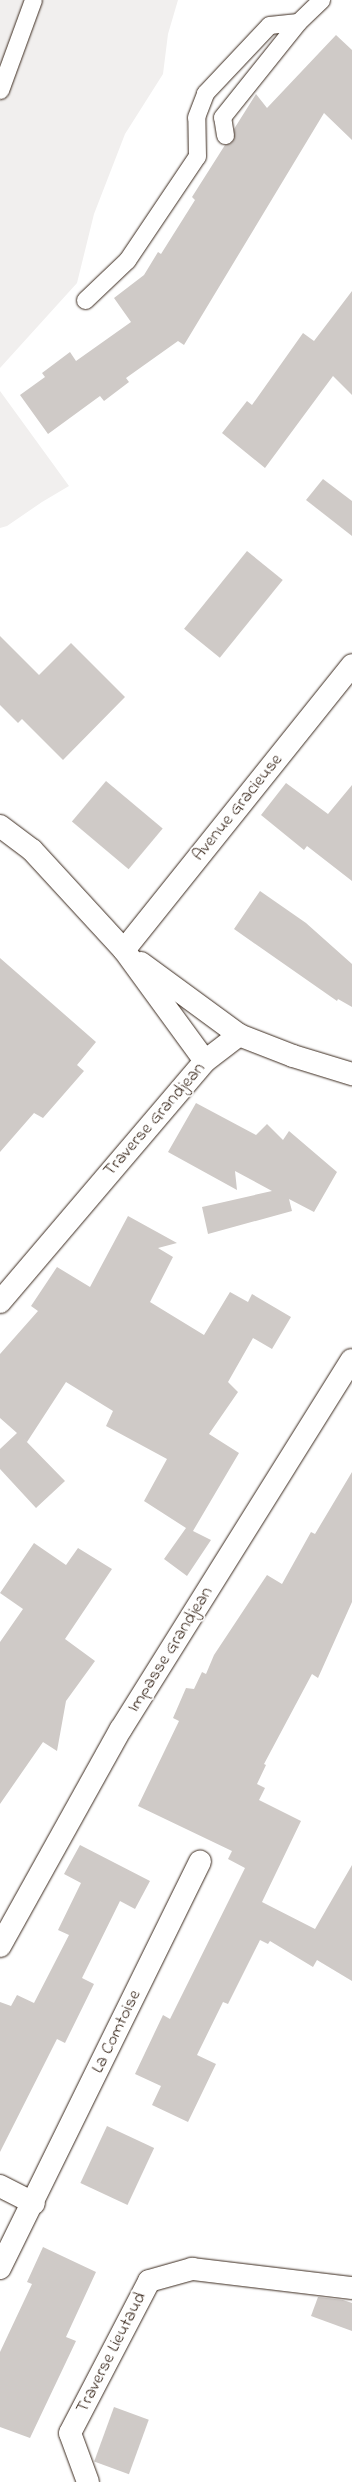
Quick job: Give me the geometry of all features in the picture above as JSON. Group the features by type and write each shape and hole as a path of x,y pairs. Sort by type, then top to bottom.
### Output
{"street":[{"name":"Avenue Gracieuse","path":"124,950 352,665"},
{"path":"0,826 32,850 124,950 205,1061"},
{"path":"124,950 239,1035 293,1056 352,1074"},
{"name":"Traverse Grandjean","path":"0,1302 205,1061 239,1035"},
{"name":"Impasse Grandjean","path":"0,1946 121,1729 352,1360"},
{"name":"La Comtoise","path":"0,2268 34,2203 200,1862"},
{"path":"0,2186 34,2203"},
{"name":"Traverse Lieutaud","path":"88,2482 70,2433 149,2281 192,2269 352,2288"}],"lane":[{"path":"0,90 33,0"},
{"path":"225,135 222,116 282,45 298,22 321,0"},
{"path":"84,300 127,260 197,156 196,117 205,93 269,25 298,22"}],"shaded area":[{"path":"0,0 178,0 168,34 163,74 125,134 94,214 77,283 0,368"},
{"path":"0,391 69,486 7,526 0,528"}],"building":[{"path":"336,35 352,50 352,140 324,113 184,345 178,341 126,378 129,382 104,401 100,396 48,434 20,395 45,377 42,373 70,352 76,361 131,322 114,298 144,275 158,252 161,254 195,200 192,197 225,145 231,143 234,139 234,129 256,94 267,108"},
{"path":"352,291 352,395 333,376 265,468 222,433 247,401 252,405 303,333 314,341"},
{"path":"323,479 352,501 352,536 306,500"},
{"path":"247,551 283,580 220,658 184,629"},
{"path":"0,636 39,675 71,643 125,697 63,760 22,719 18,723 0,705"},
{"path":"106,781 163,829 129,869 72,822"},
{"path":"286,783 328,814 352,785 352,881 307,846 304,850 261,815"},
{"path":"260,891 306,923 352,964 352,1007 338,999 337,1001 234,929"},
{"path":"0,958 96,1042 77,1065 84,1071 43,1118 34,1113 0,1152"},
{"path":"196,1103 256,1135 267,1124 283,1140 289,1131 337,1172 314,1212 289,1199 292,1211 208,1234 202,1207 272,1191 235,1171 237,1190 168,1152"},
{"path":"128,1216 177,1243 158,1248 173,1257 150,1302 204,1335 230,1292 248,1302 252,1294 291,1317 272,1349 253,1338 228,1382 238,1392 209,1434 239,1453 193,1531 211,1540 187,1576 164,1559 186,1528 144,1501 167,1459 106,1426 113,1411 66,1382 27,1442 22,1437 65,1481 36,1508 0,1469 0,1449 17,1433 0,1418 0,1354 38,1311 31,1306 57,1267 90,1287"},
{"path":"352,1472 352,1602 318,1678 312,1674 264,1764 266,1765 257,1784 265,1788 259,1800 301,1821 262,1902 315,1929 352,1865 352,1981 317,1960 313,1967 270,1941 268,1944 260,1940 228,2004 223,2002 197,2055 216,2064 188,2122 152,2105 161,2086 135,2074 163,2015 170,2019 245,1868 228,1859 232,1851 138,1806 179,1721 173,1718 186,1688 194,1689 202,1672 206,1674 214,1655 267,1575 282,1584 311,1532 315,1534"},
{"path":"34,1543 66,1565 78,1548 112,1569 65,1639 95,1661 66,1701 57,1751 43,1742 0,1804 0,1642 23,1609 0,1593"},
{"path":"80,1845 150,1881 135,1909 120,1901 82,1978 94,1984 65,2043 57,2039 0,2152 0,2002 11,2006 17,1995 34,2003 69,1935 58,1930 81,1883 64,1874"},
{"path":"107,2126 154,2148 128,2205 80,2183"},
{"path":"43,2247 96,2272 66,2337 76,2341 30,2438 0,2427 0,2352 32,2284 27,2282"},
{"path":"318,2297 343,2300 352,2303 352,2331 311,2316"},
{"path":"114,2407 149,2420 129,2474 94,2462"}]}
